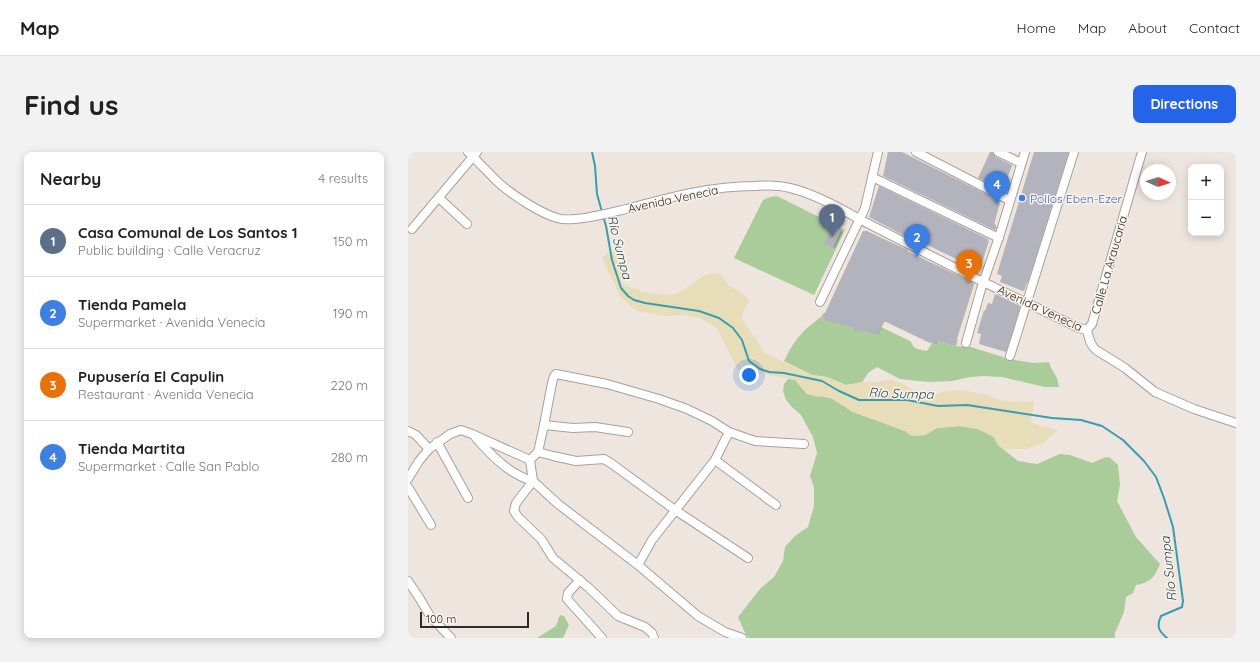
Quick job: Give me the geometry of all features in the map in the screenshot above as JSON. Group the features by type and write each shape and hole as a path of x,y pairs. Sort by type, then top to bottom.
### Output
{"street":[{"path":"820,302 864,208 878,152"},
{"path":"916,152 1009,200"},
{"path":"998,152 1021,163"},
{"path":"966,343 1025,152"},
{"path":"1010,356 1074,152"},
{"name":"Calle La Araucaria","path":"1087,330 1092,324 1142,152"},
{"path":"412,229 472,153"},
{"name":"Avenida Venecia","path":"472,153 504,186 547,215 559,219 568,220 619,211 666,198 717,188 769,185 790,188 809,194 984,282 1079,328 1087,330 1092,347 1125,368 1155,392 1194,409 1235,420"},
{"path":"872,177 998,238"},
{"path":"438,198 467,224"},
{"path":"530,460 538,452 552,383 556,374 606,384 659,399 687,409 712,421 729,432 755,441 804,444"},
{"path":"544,425 573,428 596,427 628,432"},
{"path":"408,479 419,461 437,442 450,434 461,430 530,460"},
{"path":"408,431 416,435 430,449"},
{"path":"638,565 652,540 715,460 729,432"},
{"path":"472,434 486,450 505,466 523,479 533,482 558,504 638,565 698,616 725,632 742,638"},
{"path":"437,442 468,498"},
{"path":"538,452 576,461 604,460 618,467 675,510 748,558"},
{"path":"530,460 533,482 516,503 514,510 518,518 541,539 554,558 618,616 645,627 652,633 654,638"},
{"path":"715,460 776,505"},
{"path":"408,487 431,525"},
{"path":"580,580 568,593 567,599 602,638"},
{"path":"408,581 430,616 452,638"}],"green space":[{"path":"777,196 845,230 814,295 734,258 763,200"},
{"path":"820,317 854,328 853,329 877,334 881,327 910,341 917,349 927,351 932,343 937,341 955,346 971,347 1009,359 1033,363 1049,362 1057,378 1059,387 1045,387 1002,377 983,376 952,381 929,382 900,379 877,367 869,372 862,382 846,385 827,377 812,375 784,361 800,335"},
{"path":"788,379 795,380 807,394 831,398 853,412 905,431 912,436 925,435 937,428 959,426 978,429 994,437 998,445 1018,461 1037,464 1060,454 1070,455 1092,463 1109,457 1118,465 1120,485 1117,501 1136,537 1160,564 1156,573 1149,581 1136,585 1133,593 1126,597 1124,612 1115,633 1115,638 749,638 746,635 738,617 760,589 774,577 783,561 785,547 795,536 808,527 814,506 814,487 810,476 817,453 813,437 801,415 786,400 783,391 784,384"},
{"path":"560,615 564,616 569,625 563,638 537,638 556,626"}],"sand":[{"path":"613,251 617,255 623,284 631,288 638,289 642,292 673,294 686,289 703,276 716,274 723,276 727,284 743,294 749,301 743,312 742,319 765,353 812,375 827,377 846,385 890,379 902,383 917,392 935,394 946,391 960,390 987,395 1003,401 1034,401 1031,422 1058,430 1043,443 1026,449 1003,449 998,445 994,437 978,429 959,426 937,428 925,435 912,436 905,431 853,412 831,398 807,394 795,380 757,373 750,376 740,374 717,328 699,318 684,315 665,316 637,311 621,298 602,258 607,253"}],"building":[{"path":"888,152 902,152 1000,201 993,223 996,225 995,230 883,176"},
{"path":"990,152 993,152 996,157 1012,165 1005,182 1001,180 998,188 978,178"},
{"path":"1034,152 1068,152 1027,283 1023,291 1000,282 1002,276 997,274"},
{"path":"879,186 988,239 979,269 976,271 972,269 973,267 915,239 914,240 903,235 869,217"},
{"path":"832,225 841,230 833,248 824,244"},
{"path":"863,231 867,231 908,250 907,251 974,283 956,338 955,346 937,341 935,344 930,343 884,321 877,335 862,330 861,332 853,330 854,328 827,321 821,317 825,313"},
{"path":"995,294 1020,306 1006,352 979,344 981,334 977,333 984,310 985,311 988,303 992,304"}],"waterway":[{"name":"Río Sumpa","path":"592,152 595,166 597,194 602,212"},
{"name":"Río Sumpa","path":"603,216 612,260 621,288 628,296 634,300 645,303 699,311 719,318 733,328 742,340 749,361 760,369 769,372 784,373 822,381 859,400 907,400 938,406 967,405 1052,418 1081,420 1102,426 1123,440 1144,461 1156,477 1173,527 1183,601 1182,607 1161,616 1159,628 1167,638"}],"place":[{"name":"Pollos Eben-Ezer","path":"1022,198"},
{"name":"Tienda Martita","path":"997,204"},
{"name":"Casa Comunal de Los Santos 1","path":"832,237"},
{"name":"Tienda Pamela","path":"917,257"},
{"name":"Pupusería El Capulin","path":"969,283"}]}
